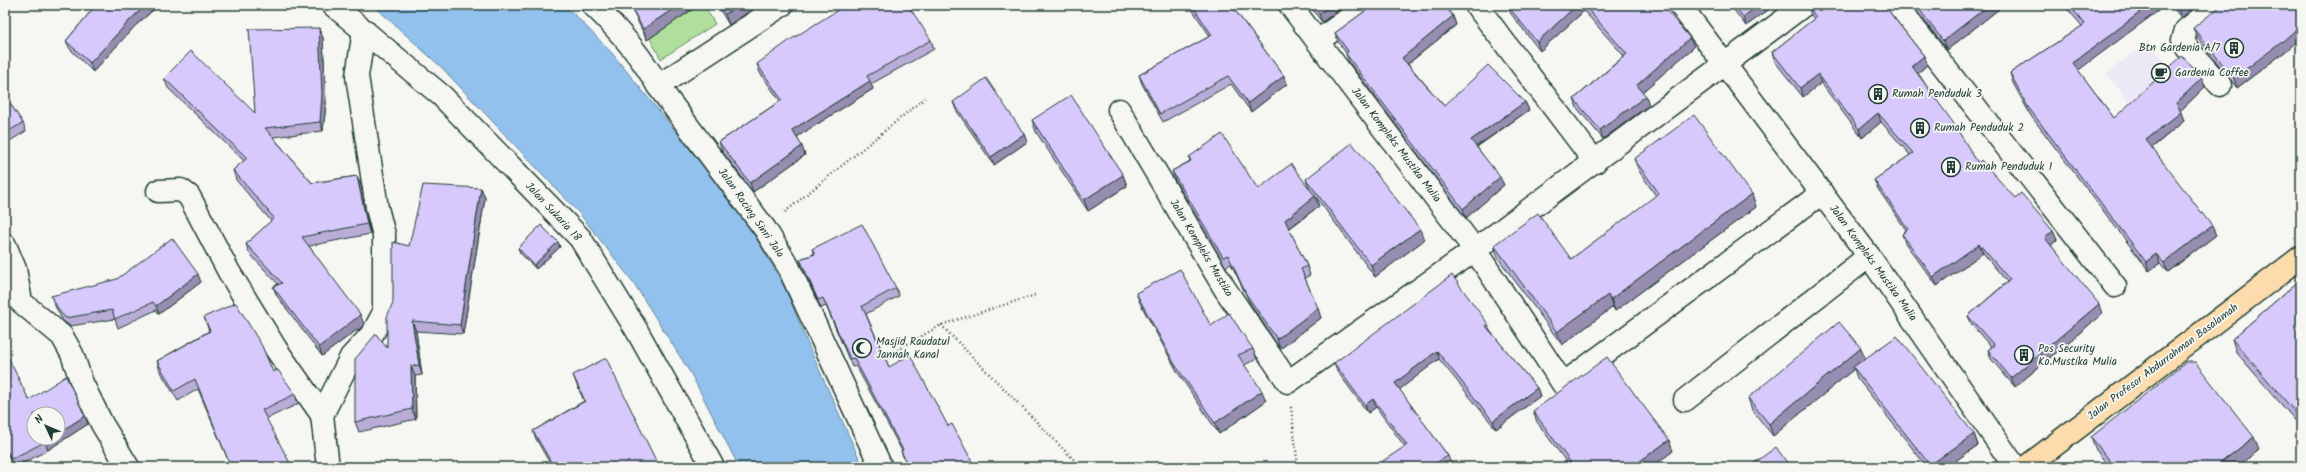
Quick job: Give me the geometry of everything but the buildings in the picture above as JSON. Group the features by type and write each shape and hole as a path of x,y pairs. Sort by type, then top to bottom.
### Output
{"main road":[{"name":"Jalan Profesor Abdurrahman Basalamah","path":"2026,467 2300,261"}],"street":[{"name":"Jalan Sukaria 18","path":"333,5 442,96 580,238 636,330 713,467"},
{"name":"Jalan Racing Sinri Jala","path":"593,5 609,20 646,64 658,86 765,229 788,266 881,467"},
{"path":"613,5 613,11 647,54"},
{"path":"658,86 782,5"},
{"name":"Jalan Kompleks Mustika Mulia","path":"1290,5 1475,250 1563,384 1822,192"},
{"path":"1318,41 1367,5"},
{"path":"1476,5 1595,162"},
{"name":"Jalan Kompleks Mustika Mulia","path":"1680,5 1725,62 1869,256 2015,467"},
{"path":"1288,382 1475,250 1595,162 1725,62 1804,5"},
{"path":"1896,5 2115,286"},
{"path":"2218,5 2186,30 2183,40 2188,48 2220,85"},
{"path":"322,416 351,357 373,333 384,312 384,235 377,208 357,76 364,30"},
{"name":"Jalan Kompleks Mustika","path":"1119,110 1225,289 1288,382"},
{"path":"158,191 181,190 189,196 229,272 276,349 322,416 328,467"},
{"path":"5,245 15,269 21,302 62,336 72,354 82,383 102,424 128,467"},
{"path":"1685,400 1869,256"}],"path":[{"path":"765,229 925,98"},
{"path":"882,359 941,325 1035,295"},
{"path":"941,325 1076,462"},
{"path":"1288,382 1298,467"}],"shaded area":[{"path":"2148,41 2172,71 2131,104 2107,74"}],"green space":[{"path":"700,5 704,5 715,24 661,59 649,37"}],"water":[{"path":"373,5 562,5 574,14 611,52 738,208 785,287 809,347 863,467 739,467 691,374 633,282 579,213 441,67"}],"place":[{"name":"Btn Gardenia A/7","path":"2234,48"},
{"name":"Gardenia Coffee","path":"2161,73"},
{"name":"Rumah Penduduk 3","path":"1878,94"},
{"name":"Rumah Penduduk 2","path":"1920,128"},
{"name":"Rumah Penduduk 1","path":"1951,167"},
{"name":"Masjid Raudatul Jannah Kanal","path":"862,348"},
{"name":"Pos Security Ko.Mustika Mulia","path":"2024,355"}]}
